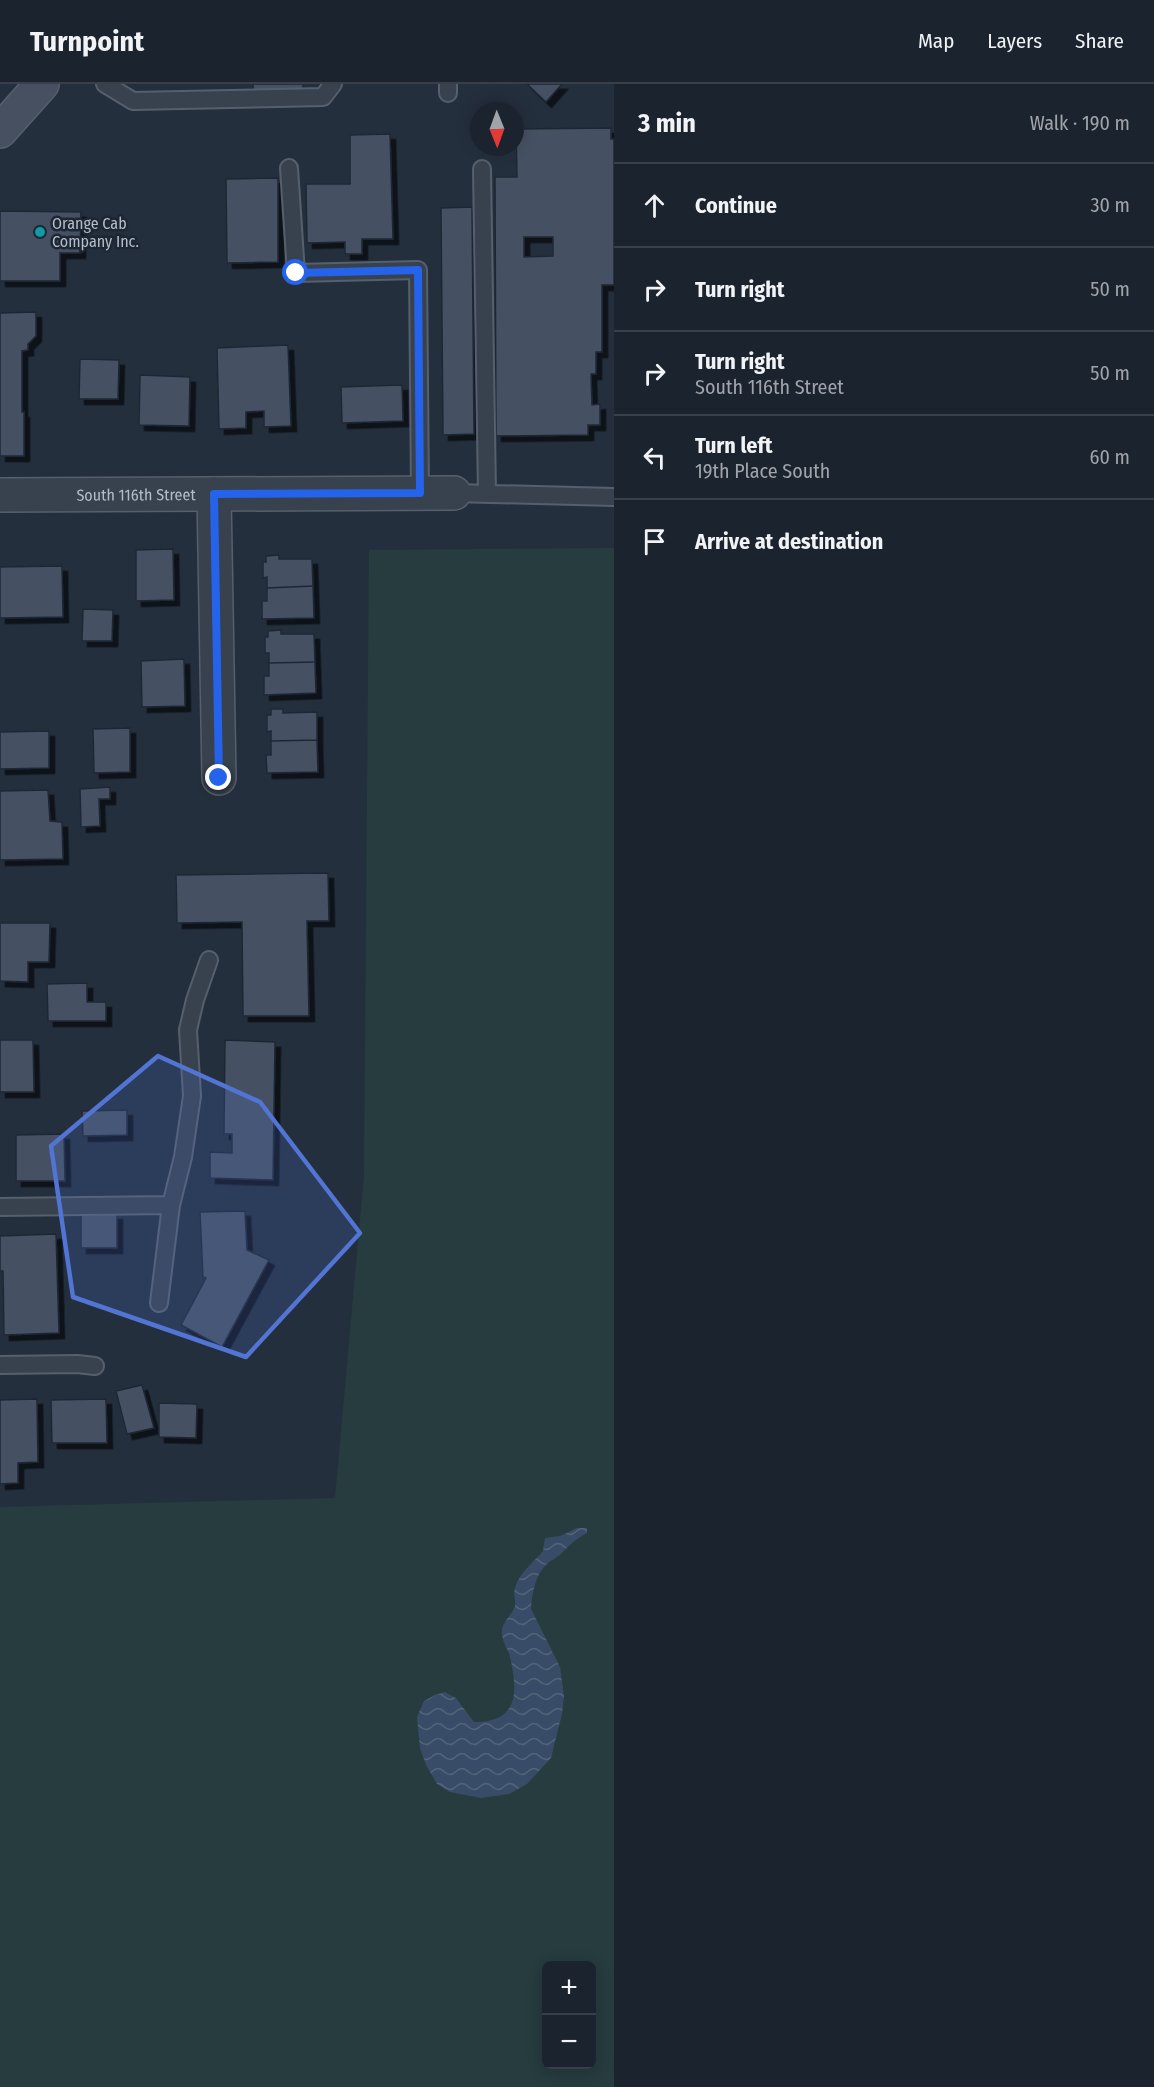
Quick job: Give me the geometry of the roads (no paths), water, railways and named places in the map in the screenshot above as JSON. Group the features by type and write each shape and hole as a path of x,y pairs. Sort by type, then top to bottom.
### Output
{"main road":[{"path":"0,131 42,84"}],"street":[{"name":"South 116th Street","path":"0,495 454,493"},
{"path":"214,494 219,778"}],"lane":[{"path":"105,84 133,101 323,97 333,84"},
{"path":"289,168 296,273 418,270 420,493"},
{"path":"482,169 487,494"},
{"path":"454,493 614,497"},
{"path":"159,1303 171,1205 183,1157 192,1096 188,1030 195,1000 209,960"},
{"path":"0,1207 171,1205"},
{"path":"0,1365 77,1364 94,1366"}],"water":[{"path":"577,1528 587,1528 587,1533 542,1569 531,1604 531,1609 560,1667 564,1696 551,1758 527,1784 509,1794 481,1798 450,1792 437,1784 426,1765 420,1748 417,1717 424,1701 445,1692 456,1698 474,1722 489,1721 500,1717 507,1711 512,1703 514,1682 502,1630 515,1606 514,1590 523,1573 543,1551 545,1538 560,1536"}],"place":[{"name":"Orange Cab Company Inc.","path":"40,232"}]}
